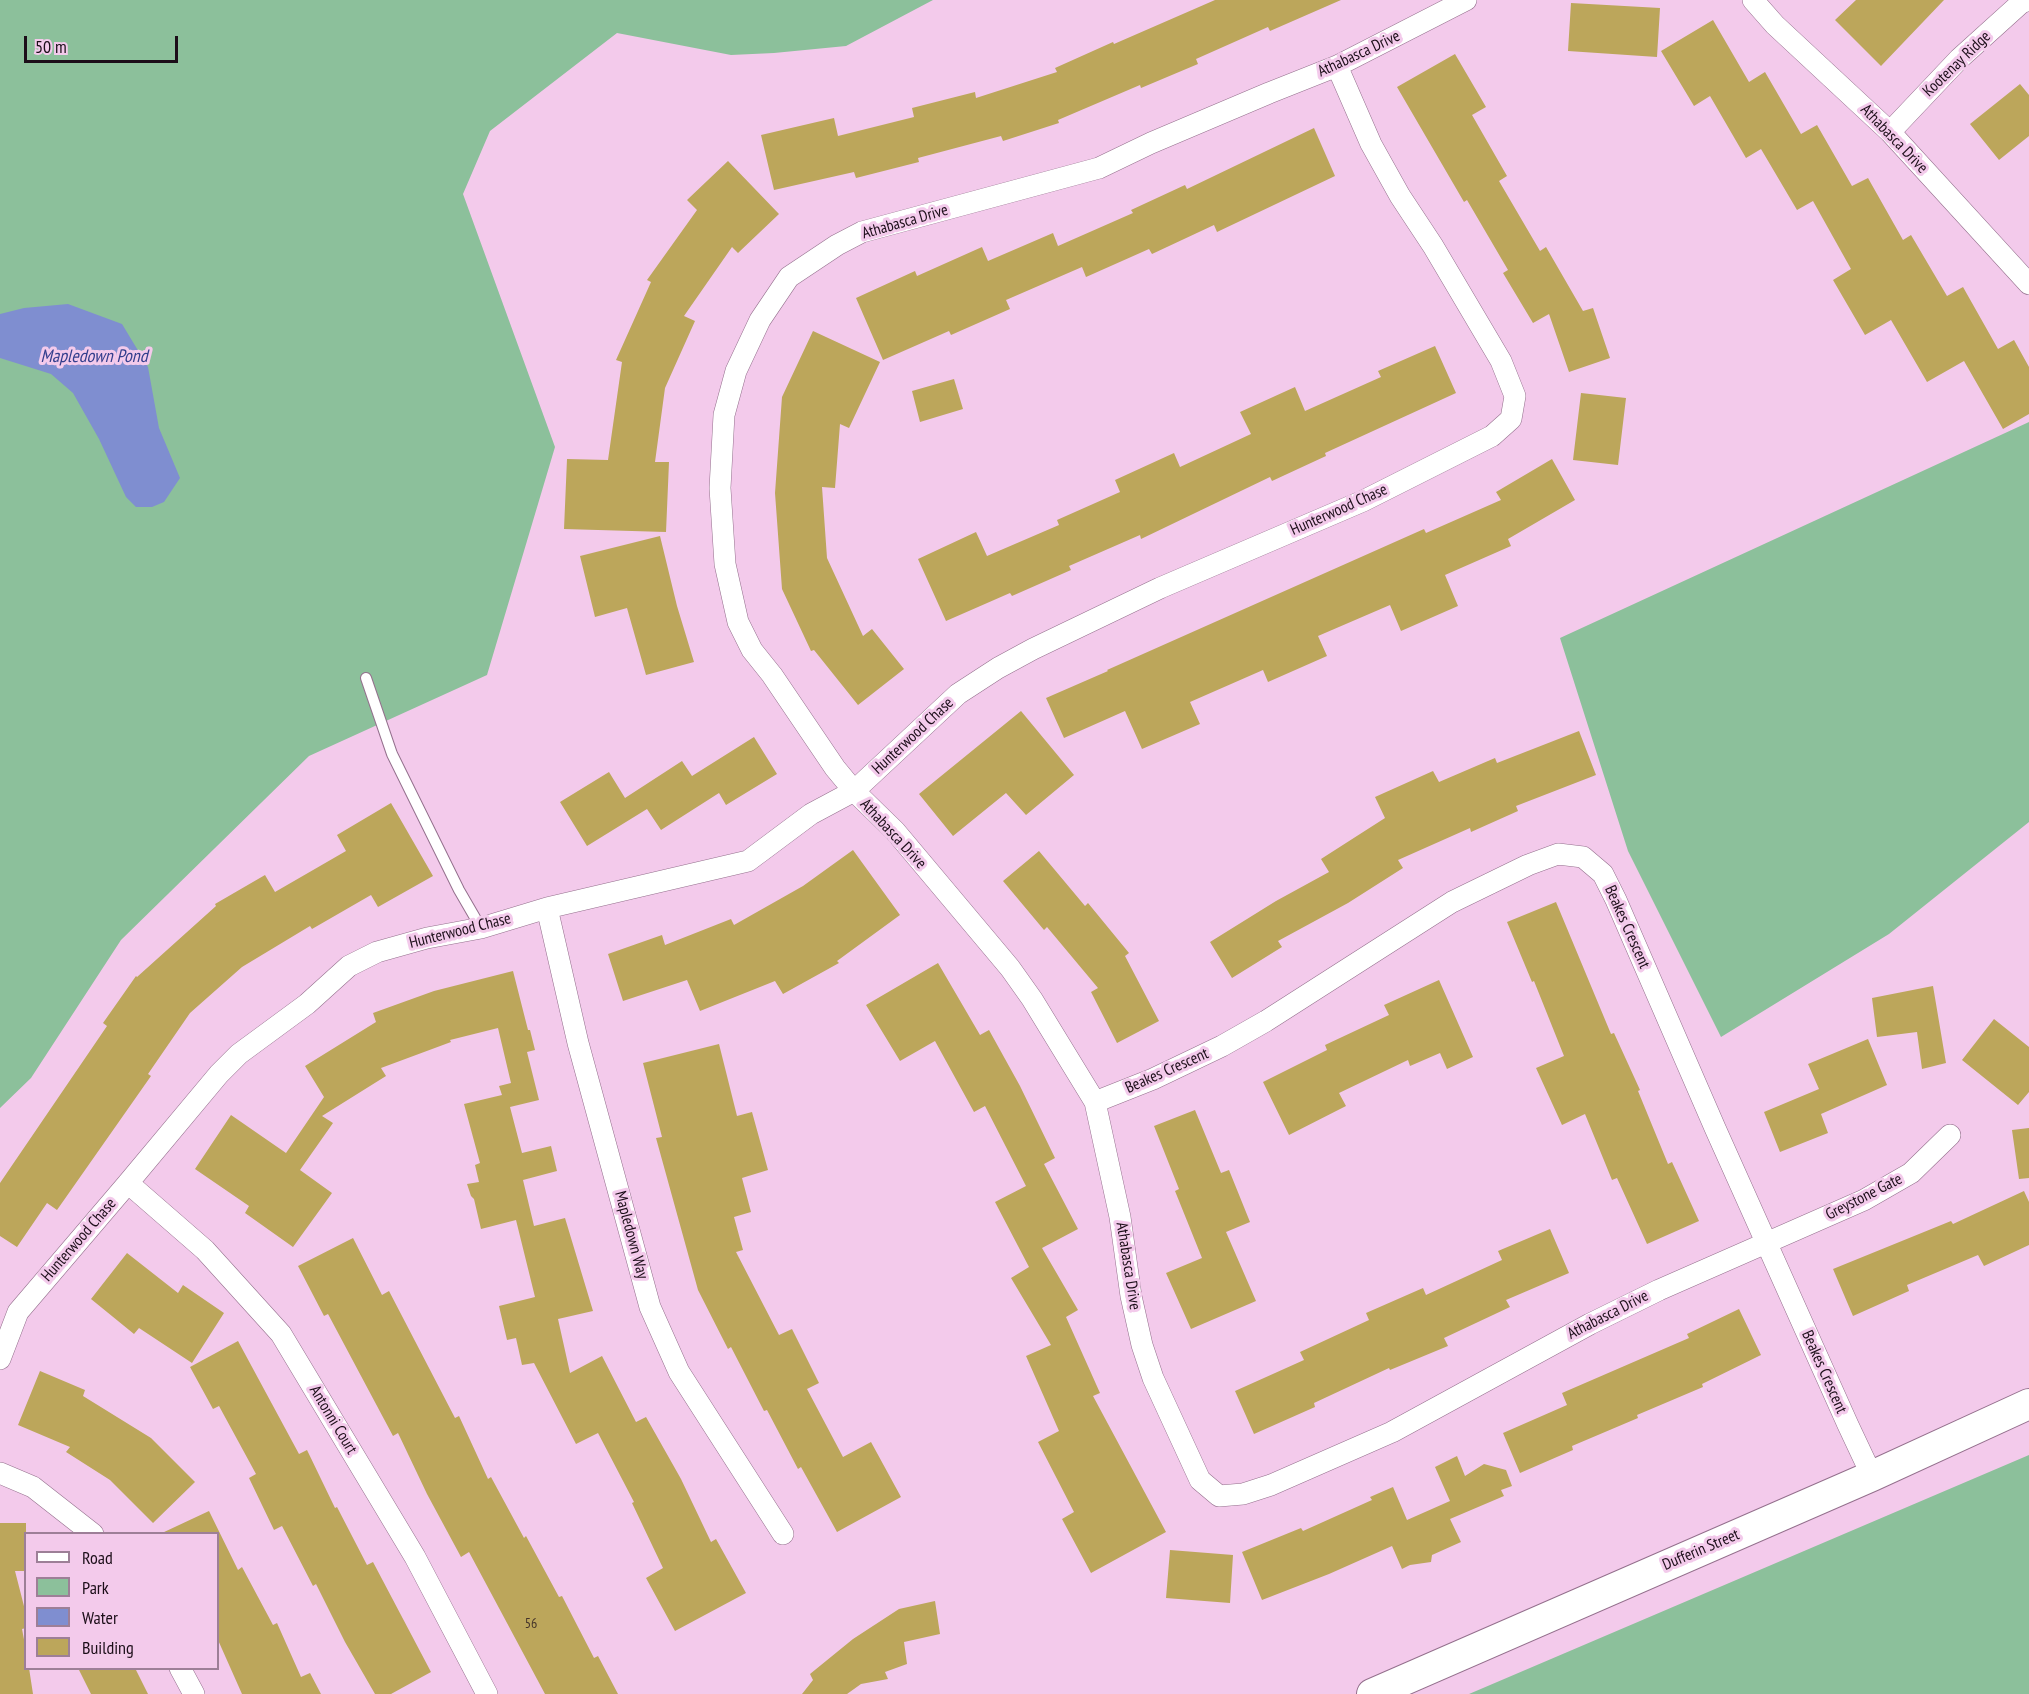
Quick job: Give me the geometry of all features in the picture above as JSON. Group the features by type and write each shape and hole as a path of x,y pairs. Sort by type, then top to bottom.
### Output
{"main road":[{"name":"Dufferin Street","path":"1372,1694 1872,1476 2029,1404"}],"street":[{"name":"Athabasca Drive","path":"1466,0 1337,66 1194,124 1099,168 862,232 837,245 789,277 760,321 736,370 724,415 720,488 725,564 738,622 752,650 772,675 835,768 854,791 895,831 1010,968 1032,999 1095,1102 1120,1217 1131,1296 1142,1345 1153,1378 1200,1480 1219,1496 1243,1494 1271,1485 1392,1432 1600,1319 1659,1290 1767,1244"},
{"name":"Athabasca Drive","path":"1753,0 1774,25 1890,132 2029,284"},
{"name":"Kootenay Ridge","path":"1890,132 1959,59 2021,3 2029,0"},
{"name":"Hunterwood Chase","path":"0,1359 18,1312 219,1074 239,1054 307,1004 349,966 377,952 427,938 481,928 547,908 748,861 811,814 854,791 958,694 998,668 1160,588 1363,501 1492,436 1510,419 1515,396 1501,361 1400,196 1371,144 1337,66"},
{"name":"Beakes Crescent","path":"1095,1102 1153,1080 1222,1046 1452,902 1528,865 1558,854 1583,857 1603,874 1617,900 1767,1244 1872,1476"},
{"name":"Mapledown Way","path":"547,908 578,1043 650,1307 679,1372 783,1534"},
{"name":"Greystone Gate","path":"1767,1244 1864,1200 1911,1173 1950,1135"},
{"name":"Antonni Court","path":"128,1184 205,1250 281,1334 415,1557 487,1694"},
{"path":"0,1473 33,1487 92,1532"},
{"path":"181,1670 194,1694"}],"lane":[{"path":"366,678 392,754 459,890 481,928"}],"green space":[{"path":"0,0 933,0 846,46 731,55 617,33 490,131 463,194 555,447 487,675 309,756 121,940 31,1078 0,1108"},
{"path":"2029,422 2029,822 1889,934 1721,1037 1628,851 1560,638"},
{"path":"2029,1455 2029,1694 1469,1694"}],"water":[{"name":"Mapledown Pond","path":"68,304 122,324 148,367 159,428 180,478 164,502 152,507 136,507 126,497 99,439 73,393 51,374 0,358 0,314 24,308"}],"building":[{"path":"1215,0 1341,0 1270,31 1268,27 1196,59 1198,64 1141,88 1140,85 1058,120 1059,123 1003,141 1001,136 918,158 919,162 856,178 854,172 774,190 761,135 834,118 838,136 914,117 912,108 975,92 976,98 1057,72 1055,68"},
{"path":"1856,0 1944,0 1881,66 1835,20"},
{"path":"1571,3 1660,8 1657,57 1568,51"},
{"path":"1713,20 1749,82 1765,72 1801,134 1817,125 1852,186 1868,178 1903,240 1911,235 1947,296 1963,287 1998,349 2014,340 2029,367 2029,414 2003,429 1964,361 1927,382 1891,320 1865,335 1833,280 1851,269 1813,201 1797,210 1761,149 1746,158 1710,96 1694,106 1661,51"},
{"path":"1455,54 1486,107 1472,115 1507,176 1499,181 1540,251 1546,247 1583,311 1593,308 1610,358 1569,372 1549,314 1533,323 1503,273 1508,270 1467,200 1464,202 1397,87"},
{"path":"2020,84 2029,95 2029,136 1999,160 1970,124"},
{"path":"1314,128 1335,176 1217,232 1214,225 1152,254 1149,249 1086,277 1082,267 1006,300 1010,309 951,335 949,331 883,360 856,298 915,271 917,276 982,247 988,261 1053,233 1058,246 1133,213 1131,210 1185,185 1187,189"},
{"path":"728,161 779,214 738,253 732,247 684,316 695,321 665,388 655,462 669,462 666,532 564,529 567,459 608,460 622,362 616,360 651,282 647,280 697,210 687,200"},
{"path":"813,331 880,362 849,428 840,424 835,488 822,487 827,558 863,636 872,629 904,669 858,705 814,650 811,651 782,589 775,493 782,397"},
{"path":"1435,346 1456,393 1325,453 1326,456 1272,481 1270,477 1141,539 1140,535 1069,566 1071,570 946,621 918,559 976,532 987,556 1059,525 1057,520 1120,492 1115,480 1174,453 1180,467 1251,434 1240,412 1295,387 1305,411 1381,377 1378,371"},
{"path":"954,379 963,409 920,422 912,391"},
{"path":"1581,393 1626,398 1618,465 1573,460"},
{"path":"1552,459 1575,500 1508,539 1511,546 1445,575 1458,606 1401,631 1390,605 1318,636 1327,656 1268,682 1263,670 1190,702 1200,724 1142,749 1125,711 1064,738 1046,698 1424,529 1426,533 1501,500 1496,492"},
{"path":"660,536 677,606 694,662 646,675 627,608 595,617 580,556"},
{"path":"1021,711 1074,775 1026,815 1006,793 953,836 919,794"},
{"path":"1579,731 1596,775 1516,806 1518,811 1471,832 1470,828 1398,860 1403,868 1348,903 1278,941 1282,947 1232,978 1210,942 1276,901 1329,872 1321,859 1385,818 1375,797 1433,771 1439,782 1495,758 1497,763"},
{"path":"754,737 777,774 726,805 719,793 661,830 647,809 587,846 560,802 609,772 625,798 682,761 692,776"},
{"path":"391,803 433,876 378,907 371,895 312,929 310,926 242,967 190,1013 148,1074 151,1076 57,1210 47,1203 17,1247 0,1236 0,1183 107,1026 103,1023 136,976 216,906 215,904 265,875 275,892 346,851 337,835"},
{"path":"853,850 900,915 837,961 839,963 783,994 775,981 700,1011 687,980 623,1001 608,954 662,935 665,945 731,919 734,925 803,886"},
{"path":"1039,851 1085,906 1088,903 1129,953 1125,956 1159,1021 1117,1043 1091,992 1098,988 1047,927 1044,930 1003,881"},
{"path":"1556,902 1611,1034 1614,1033 1640,1090 1638,1091 1668,1164 1672,1162 1699,1221 1647,1244 1617,1178 1612,1180 1585,1114 1562,1125 1536,1068 1564,1056 1507,922"},
{"path":"938,963 980,1035 989,1030 1020,1086 1055,1158 1044,1164 1078,1229 1042,1248 1078,1310 1066,1317 1100,1393 1093,1396 1166,1532 1091,1573 1062,1519 1074,1512 1038,1442 1059,1431 1026,1356 1051,1345 1011,1278 1029,1267 995,1202 1026,1186 985,1106 974,1112 935,1041 900,1061 866,1005"},
{"path":"513,971 535,1050 527,1052 539,1100 510,1107 522,1153 551,1146 557,1171 523,1180 534,1226 565,1218 593,1311 558,1319 570,1373 602,1356 636,1422 646,1417 681,1479 711,1542 716,1539 746,1593 675,1631 646,1578 663,1568 632,1503 634,1502 598,1433 576,1444 534,1363 522,1365 516,1338 507,1340 499,1306 535,1297 516,1220 481,1229 474,1199 467,1184 479,1182 475,1165 480,1163 464,1104 502,1095 499,1086 511,1083 498,1028 450,1040 451,1042 381,1068 386,1076 322,1116 333,1123 300,1170 332,1193 293,1247 245,1213 249,1206 195,1169 231,1115 286,1153 324,1097 305,1066 376,1022 373,1013 434,991"},
{"path":"1439,980 1473,1057 1447,1069 1440,1053 1410,1066 1408,1060 1339,1093 1346,1106 1289,1135 1263,1082 1327,1050 1325,1045 1389,1015 1384,1005"},
{"path":"1933,986 1946,1063 1922,1069 1917,1032 1877,1037 1872,998"},
{"path":"1994,1019 2029,1047 2029,1092 2018,1105 1962,1060"},
{"path":"1868,1039 1887,1085 1821,1114 1828,1133 1780,1152 1764,1112 1819,1089 1808,1064"},
{"path":"719,1044 737,1116 752,1112 768,1170 742,1178 751,1212 734,1217 743,1250 736,1252 779,1335 792,1329 819,1383 807,1389 843,1457 871,1442 901,1497 837,1532 801,1467 798,1469 767,1410 764,1411 731,1347 728,1349 698,1290 656,1138 662,1137 643,1063"},
{"path":"1195,1110 1221,1173 1229,1170 1250,1222 1226,1232 1256,1301 1191,1329 1166,1273 1202,1258 1175,1191 1179,1189 1154,1126"},
{"path":"2029,1128 2029,1178 2019,1179 2012,1130"},
{"path":"2024,1191 2029,1202 2029,1245 1984,1266 1978,1255 1907,1285 1909,1291 1853,1316 1833,1269 1951,1221 1953,1224"},
{"path":"1550,1229 1569,1273 1506,1300 1510,1307 1444,1338 1448,1346 1390,1370 1389,1368 1314,1403 1315,1407 1254,1434 1235,1391 1304,1360 1300,1352 1369,1320 1366,1313 1423,1288 1426,1295 1502,1260 1498,1251"},
{"path":"353,1238 382,1295 389,1291 455,1418 459,1416 488,1479 491,1477 559,1597 562,1596 594,1658 598,1656 618,1694 545,1694 469,1552 461,1557 398,1433 393,1436 328,1314 324,1316 298,1266"},
{"path":"127,1253 178,1293 183,1285 224,1313 192,1363 139,1328 134,1334 91,1299"},
{"path":"1739,1309 1761,1355 1702,1384 1703,1387 1637,1415 1638,1418 1572,1446 1573,1450 1520,1473 1503,1433 1567,1405 1562,1393 1689,1338 1687,1334"},
{"path":"238,1341 299,1454 307,1450 335,1508 337,1507 367,1565 373,1562 431,1672 391,1694 375,1694 345,1642 316,1584 313,1586 282,1526 274,1530 249,1478 256,1474 219,1406 213,1409 190,1367"},
{"path":"40,1371 85,1390 83,1396 151,1438 195,1482 153,1523 110,1480 66,1452 70,1447 18,1425"},
{"path":"1457,1456 1465,1476 1484,1464 1506,1470 1512,1486 1501,1490 1504,1496 1450,1519 1461,1542 1432,1555 1431,1562 1410,1565 1402,1569 1392,1546 1262,1600 1242,1552 1301,1528 1303,1531 1372,1500 1370,1497 1393,1487 1407,1520 1450,1501 1435,1467"},
{"path":"209,1511 238,1570 242,1567 273,1625 277,1623 301,1677 310,1673 321,1694 242,1694 219,1642 219,1532 164,1532"},
{"path":"0,1523 26,1523 24,1571 15,1571 24,1606 24,1628 22,1629 24,1670 29,1670 33,1694 0,1694"},
{"path":"1170,1550 1233,1555 1230,1603 1166,1598"},
{"path":"935,1601 940,1634 904,1642 907,1664 885,1672 888,1679 861,1684 847,1694 802,1694 813,1680 810,1674 853,1639 899,1609"},
{"path":"79,1670 136,1670 148,1694 91,1694"}]}
